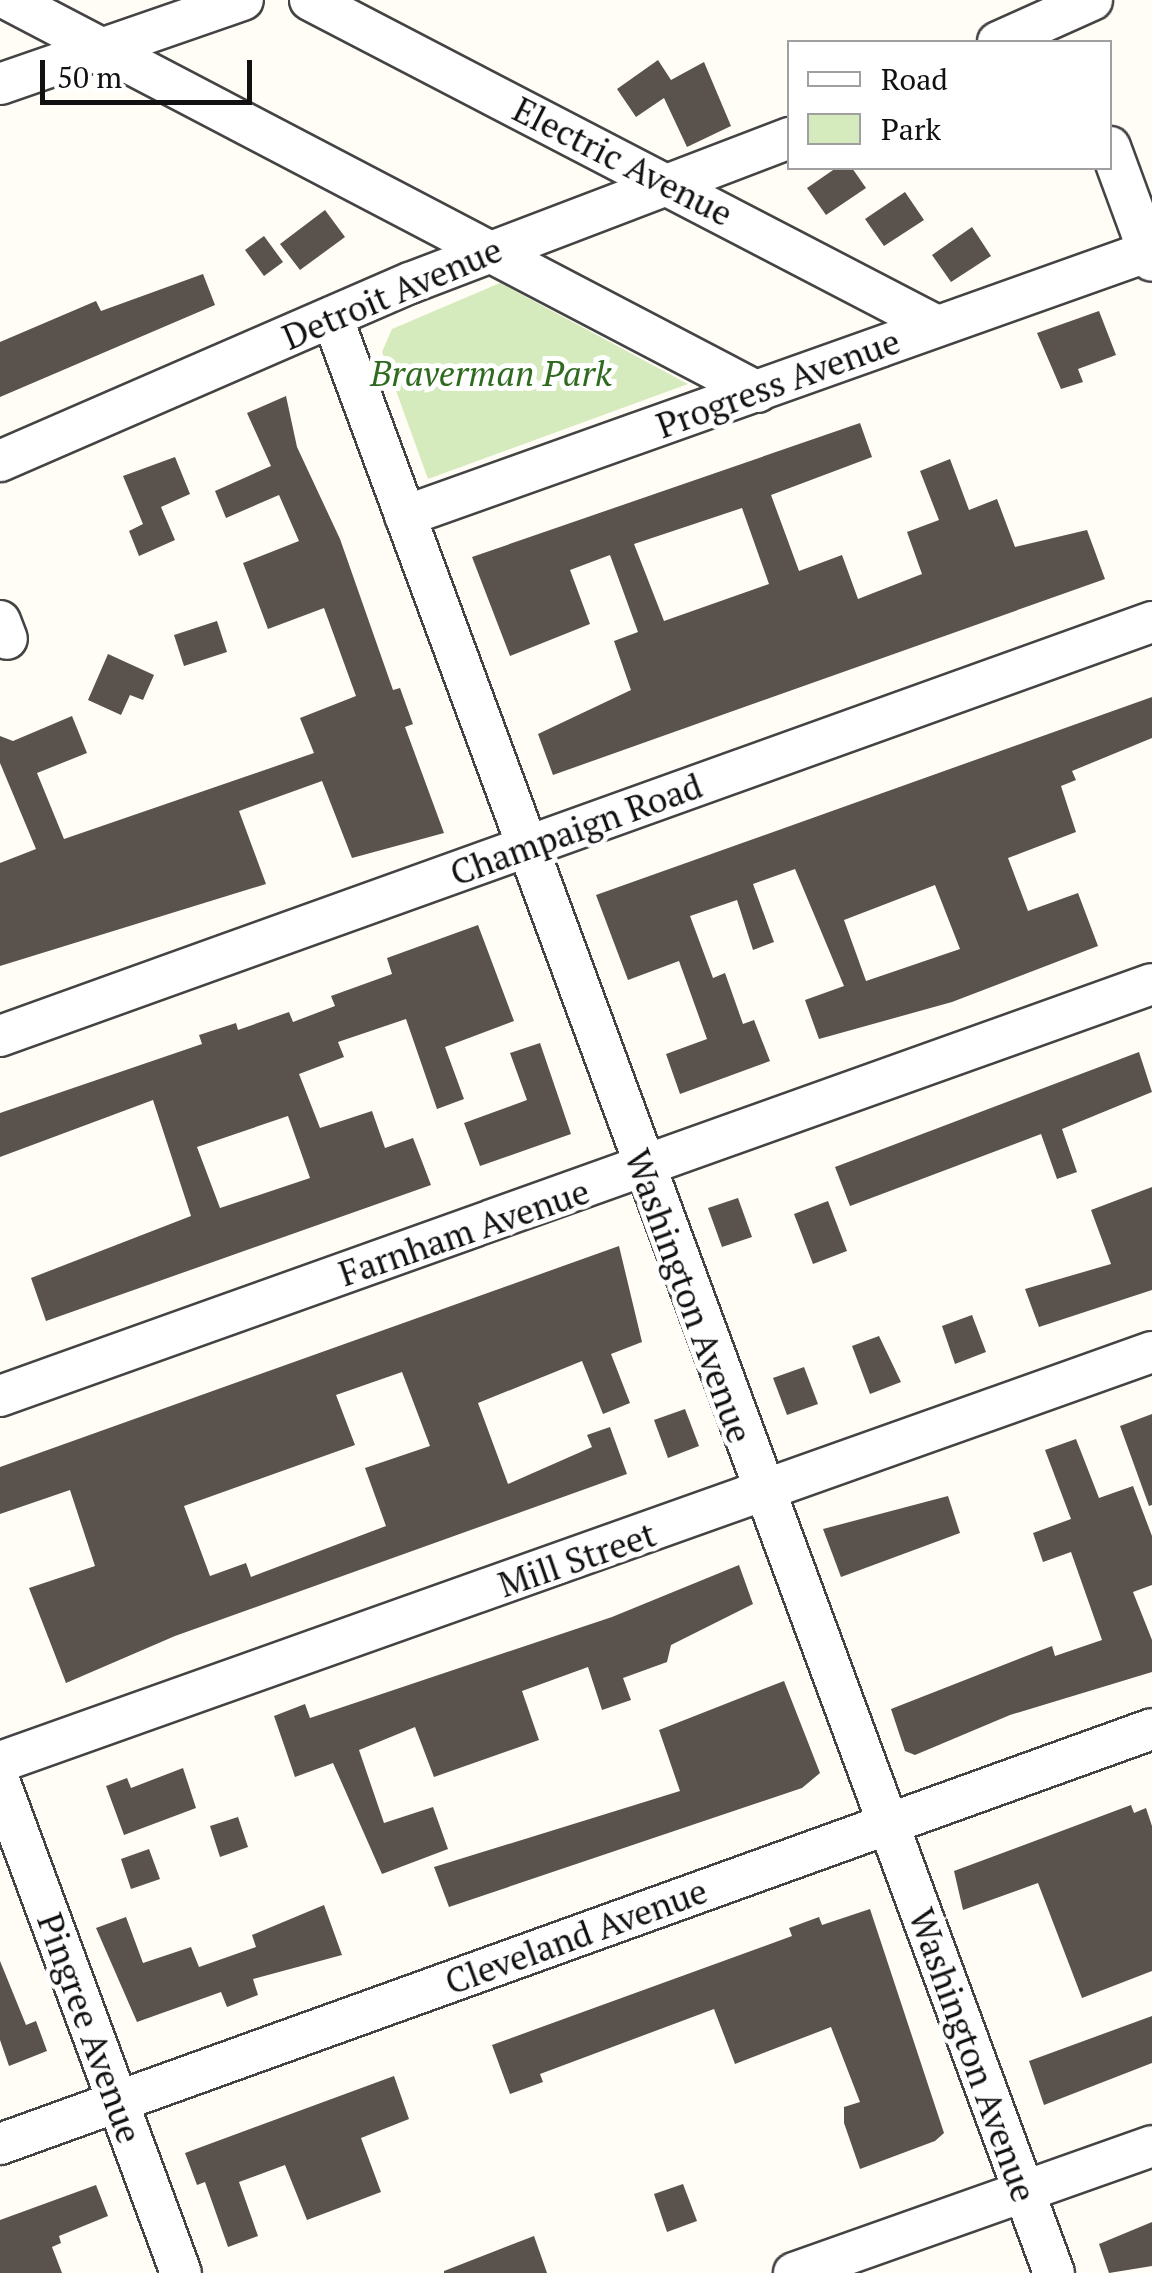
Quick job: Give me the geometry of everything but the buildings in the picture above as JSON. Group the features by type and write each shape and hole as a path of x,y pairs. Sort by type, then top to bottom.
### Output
{"street":[{"path":"9,0 758,392"},
{"path":"0,84 58,59 106,54 244,0"},
{"name":"Electric Avenue","path":"310,0 935,324"},
{"path":"1003,40 1069,14"},
{"name":"Detroit Avenue","path":"0,461 488,252 787,139"},
{"path":"1112,152 1151,254"},
{"name":"Progress Avenue","path":"405,516 758,392 935,324 1151,254"},
{"name":"Washington Avenue","path":"332,317 642,1170 1054,2273"},
{"name":"Champaign Road","path":"0,1036 1152,622"},
{"name":"Farnham Avenue","path":"0,1396 642,1170 1152,984"},
{"name":"Mill Street","path":"0,1762 1152,1352"},
{"name":"Cleveland Avenue","path":"0,2144 1152,1728"},
{"name":"Pingree Avenue","path":"0,1783 181,2273"},
{"path":"794,2273 1152,2146"}],"green space":[{"name":"Braverman Park","path":"500,283 688,384 428,479 382,352 392,329"}]}
